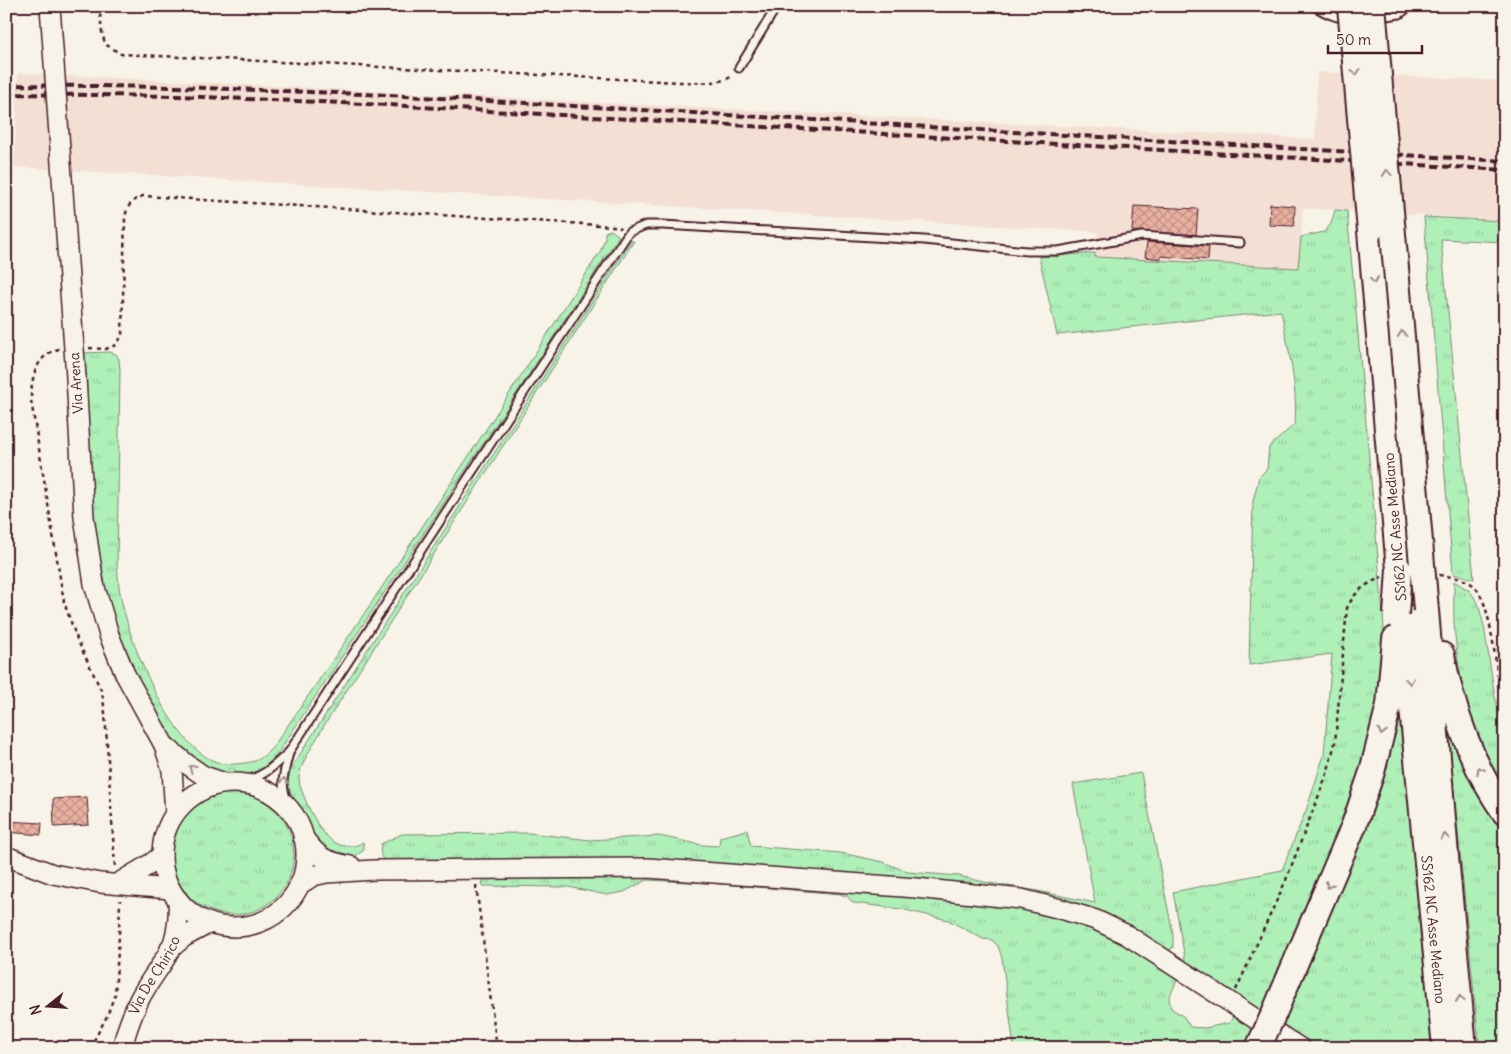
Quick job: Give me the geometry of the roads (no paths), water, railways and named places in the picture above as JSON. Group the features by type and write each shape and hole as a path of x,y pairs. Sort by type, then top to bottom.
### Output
{"highway":[{"name":"SS162 NC Asse Mediano","path":"1364,13 1405,372 1416,612 1445,1048"},
{"name":"SS162 NC Asse Mediano","path":"1364,13 1396,572 1416,612 1446,856 1464,1048"},
{"path":"1416,612 1444,665 1458,716 1474,759 1497,802 1505,812"},
{"path":"1258,1048 1354,825 1372,772 1416,612"}],"street":[{"name":"Via Arena","path":"50,6 84,517 94,584 109,635 122,666 164,745 172,770 175,812"},
{"name":"Via Arena","path":"164,745 204,776 232,783"},
{"path":"232,783 254,785 267,791 290,810 298,823 306,853 299,885 283,907 262,921 236,927 210,923 187,910 174,894 164,872 162,855 165,833 175,812 192,796 207,788 232,783"},
{"path":"303,837 313,851 330,861 374,870"},
{"path":"117,884 152,864 162,855"},
{"path":"6,856 53,874 174,894"},
{"path":"299,885 313,876 326,873 374,870 648,868 916,888 1021,899 1096,920 1127,935 1300,1048"},
{"name":"Via De Chirico","path":"122,1048 125,1034 140,999 170,949 177,929 178,916 174,894"},
{"path":"170,949 184,937 210,923"}],"lane":[{"path":"739,68 777,6"},
{"path":"1314,6 1322,12 1338,18 1364,13 1400,14 1410,6"},
{"path":"232,783 253,779 266,773 289,752 629,232 646,225 663,225 924,240 1027,251 1058,252 1142,236 1240,243"},
{"path":"289,752 282,782 290,810"}],"railway":[{"path":"6,85 178,87 389,95 1505,161"},
{"path":"6,94 178,96 388,105 1505,170"}]}
